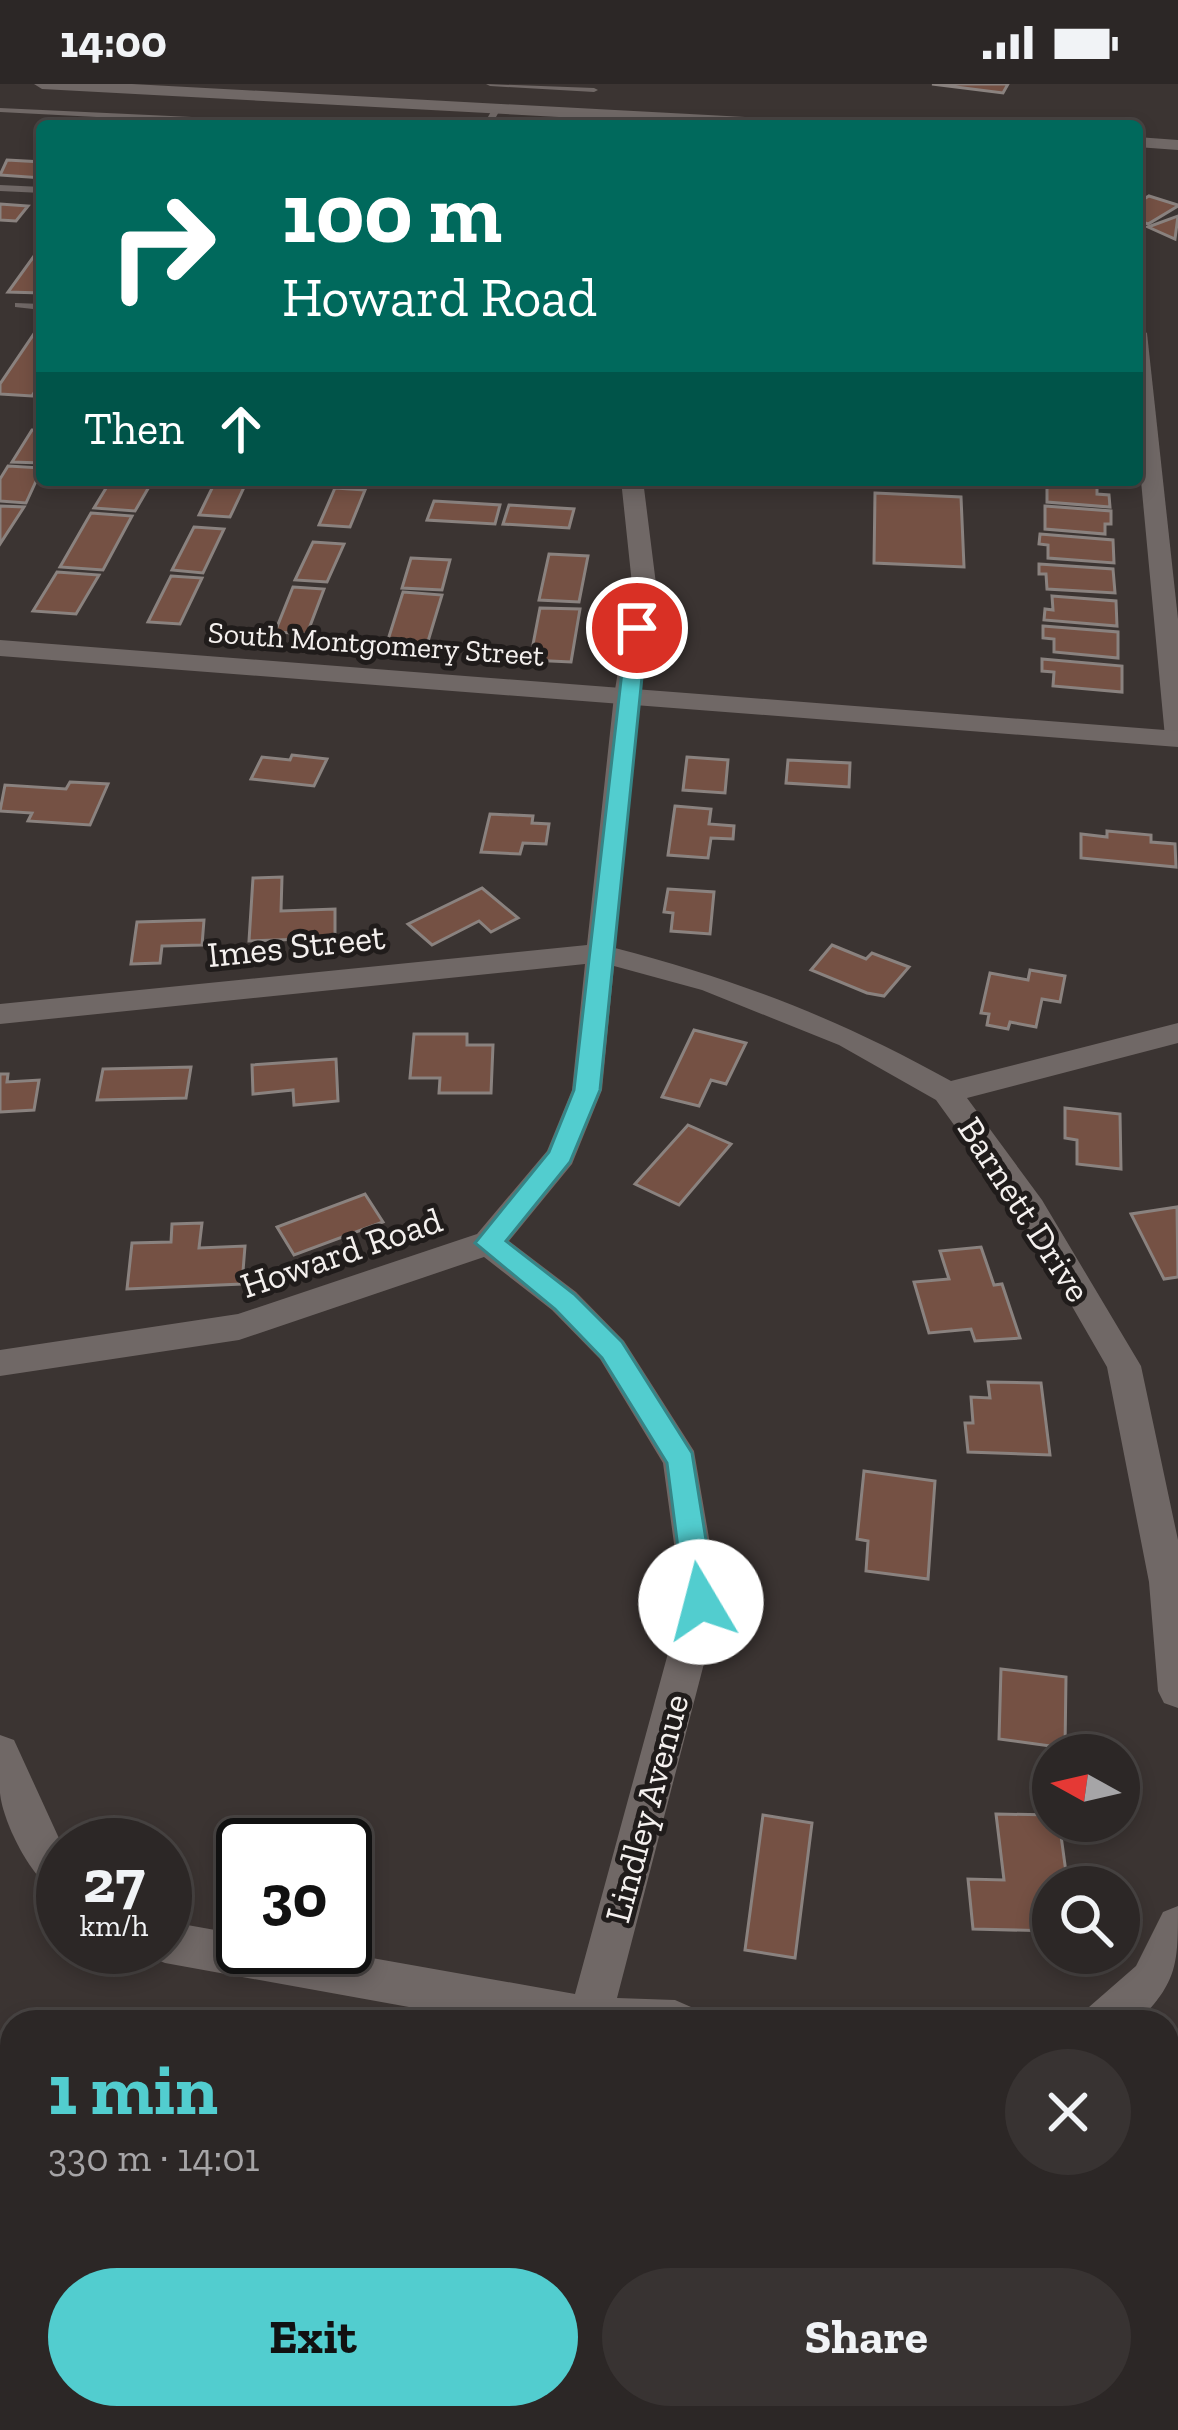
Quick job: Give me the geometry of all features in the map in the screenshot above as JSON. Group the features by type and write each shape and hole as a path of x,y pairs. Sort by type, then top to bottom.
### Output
{"street":[{"path":"41,84 497,108 633,120"},
{"path":"644,120 652,97"},
{"path":"1143,142 1178,145"},
{"path":"1143,392 1178,738"},
{"name":"Howard Road","path":"0,1364 239,1328 489,1243 561,1156 587,1090 626,696 644,584 633,486"},
{"name":"South Montgomery Street","path":"0,648 1178,738"},
{"name":"Imes Street","path":"0,1014 601,952"},
{"name":"Barnett Drive","path":"601,952 712,983 850,1038 947,1093 1031,1208 1124,1366 1168,1582 1178,1691"},
{"path":"947,1093 1178,1034"},
{"name":"Lindley Avenue","path":"489,1243 565,1301 612,1350 681,1461 701,1602 592,2010"},
{"path":"1,1760 36,1835"},
{"path":"1118,2010 1151,1981 1178,1926"},
{"path":"192,1947 545,2010"}],"lane":[{"path":"490,84 594,90"},
{"path":"490,120 497,108"},
{"path":"0,110 199,120"},
{"path":"0,188 36,190"},
{"path":"18,305 36,306"}],"building":[{"path":"932,84 1008,84 1003,93"},
{"path":"7,160 36,162 36,178 0,175"},
{"path":"1149,196 1178,206 1148,224 1143,222 1143,200"},
{"path":"0,204 28,206 16,221 0,220"},
{"path":"1178,216 1175,239 1148,227"},
{"path":"36,253 36,293 8,292"},
{"path":"36,331 36,390 32,396 0,394 0,384"},
{"path":"32,430 36,430 36,463 12,462"},
{"path":"8,466 36,468 36,481 26,503 0,501 0,479"},
{"path":"107,486 150,486 135,511 94,508"},
{"path":"213,486 245,486 230,517 199,515"},
{"path":"1047,486 1097,486 1097,494 1109,495 1110,507 1047,502"},
{"path":"335,488 365,490 350,527 319,525"},
{"path":"875,493 961,497 964,567 874,563"},
{"path":"434,501 500,505 495,524 427,520"},
{"path":"509,505 574,509 569,528 503,524"},
{"path":"0,506 24,507 0,544"},
{"path":"1045,506 1111,511 1111,524 1105,524 1105,534 1045,529"},
{"path":"91,513 132,516 103,570 60,567"},
{"path":"194,527 224,529 203,573 172,570"},
{"path":"1040,534 1113,540 1114,563 1048,558 1048,545 1039,544"},
{"path":"313,542 344,544 327,582 295,580"},
{"path":"549,554 588,556 579,602 539,600"},
{"path":"411,558 450,560 442,590 402,588"},
{"path":"1039,564 1113,569 1115,593 1047,589 1046,574 1039,574"},
{"path":"57,572 99,575 76,614 33,611"},
{"path":"171,576 202,578 180,624 148,622"},
{"path":"293,587 324,589 307,634 275,632"},
{"path":"403,592 442,595 426,648 386,646"},
{"path":"1052,596 1116,601 1117,626 1044,620 1045,609 1053,610"},
{"path":"540,608 580,609 571,662 530,660"},
{"path":"1043,626 1118,632 1118,658 1054,652 1054,639 1043,638"},
{"path":"1042,659 1122,666 1122,692 1053,686 1054,672 1042,671"},
{"path":"292,755 327,759 314,786 251,779 262,757 290,760"},
{"path":"687,757 728,760 725,793 683,790"},
{"path":"788,760 850,763 849,787 786,783"},
{"path":"70,782 108,784 90,825 28,821 32,813 0,811 5,785 66,789"},
{"path":"675,806 711,809 709,824 734,826 733,839 711,838 708,858 668,855"},
{"path":"490,814 533,816 532,823 549,824 546,844 523,843 520,854 481,852"},
{"path":"1107,831 1151,835 1151,842 1175,844 1176,867 1081,858 1081,834 1107,837"},
{"path":"282,877 281,911 335,909 335,938 249,941 253,878"},
{"path":"482,888 518,918 491,932 479,921 432,945 408,924"},
{"path":"668,889 714,892 710,934 671,931 673,913 664,912"},
{"path":"204,920 202,945 162,946 160,963 131,964 137,922"},
{"path":"832,945 866,959 872,953 909,967 884,996 867,993 811,970"},
{"path":"1030,970 1065,976 1060,1002 1042,999 1036,1027 1010,1022 1008,1029 987,1025 989,1014 981,1013 990,973 1028,980"},
{"path":"694,1030 746,1043 726,1084 711,1080 699,1106 662,1097"},
{"path":"414,1034 467,1034 467,1045 493,1045 491,1093 439,1093 440,1078 410,1078"},
{"path":"336,1059 338,1101 294,1105 293,1090 253,1094 252,1065"},
{"path":"191,1067 186,1098 97,1100 103,1069"},
{"path":"0,1074 8,1074 7,1082 39,1080 34,1110 0,1112"},
{"path":"1065,1108 1120,1114 1121,1169 1077,1164 1077,1140 1065,1138"},
{"path":"688,1125 731,1144 679,1205 635,1184"},
{"path":"365,1194 383,1222 294,1255 277,1227"},
{"path":"1177,1207 1178,1277 1164,1279 1131,1214"},
{"path":"202,1223 199,1248 245,1246 242,1284 127,1289 132,1243 171,1242 172,1224"},
{"path":"981,1247 994,1285 1002,1284 1020,1338 975,1341 971,1329 929,1333 914,1282 949,1279 940,1251"},
{"path":"988,1382 1041,1383 1050,1455 968,1452 965,1423 973,1423 971,1397 990,1398"},
{"path":"864,1471 935,1481 928,1579 866,1571 868,1541 857,1539"},
{"path":"1001,1669 1066,1677 1065,1734 1032,1734 1032,1744 999,1739"},
{"path":"996,1814 1032,1815 1032,1842 1062,1842 1065,1866 1032,1866 1032,1930 973,1929 968,1879 1004,1880"},
{"path":"763,1815 812,1823 795,1958 745,1950"}],"route":[{"path":"637,628 626,696 587,1090 561,1156 489,1243 565,1301 612,1350 681,1461 701,1602"}]}
